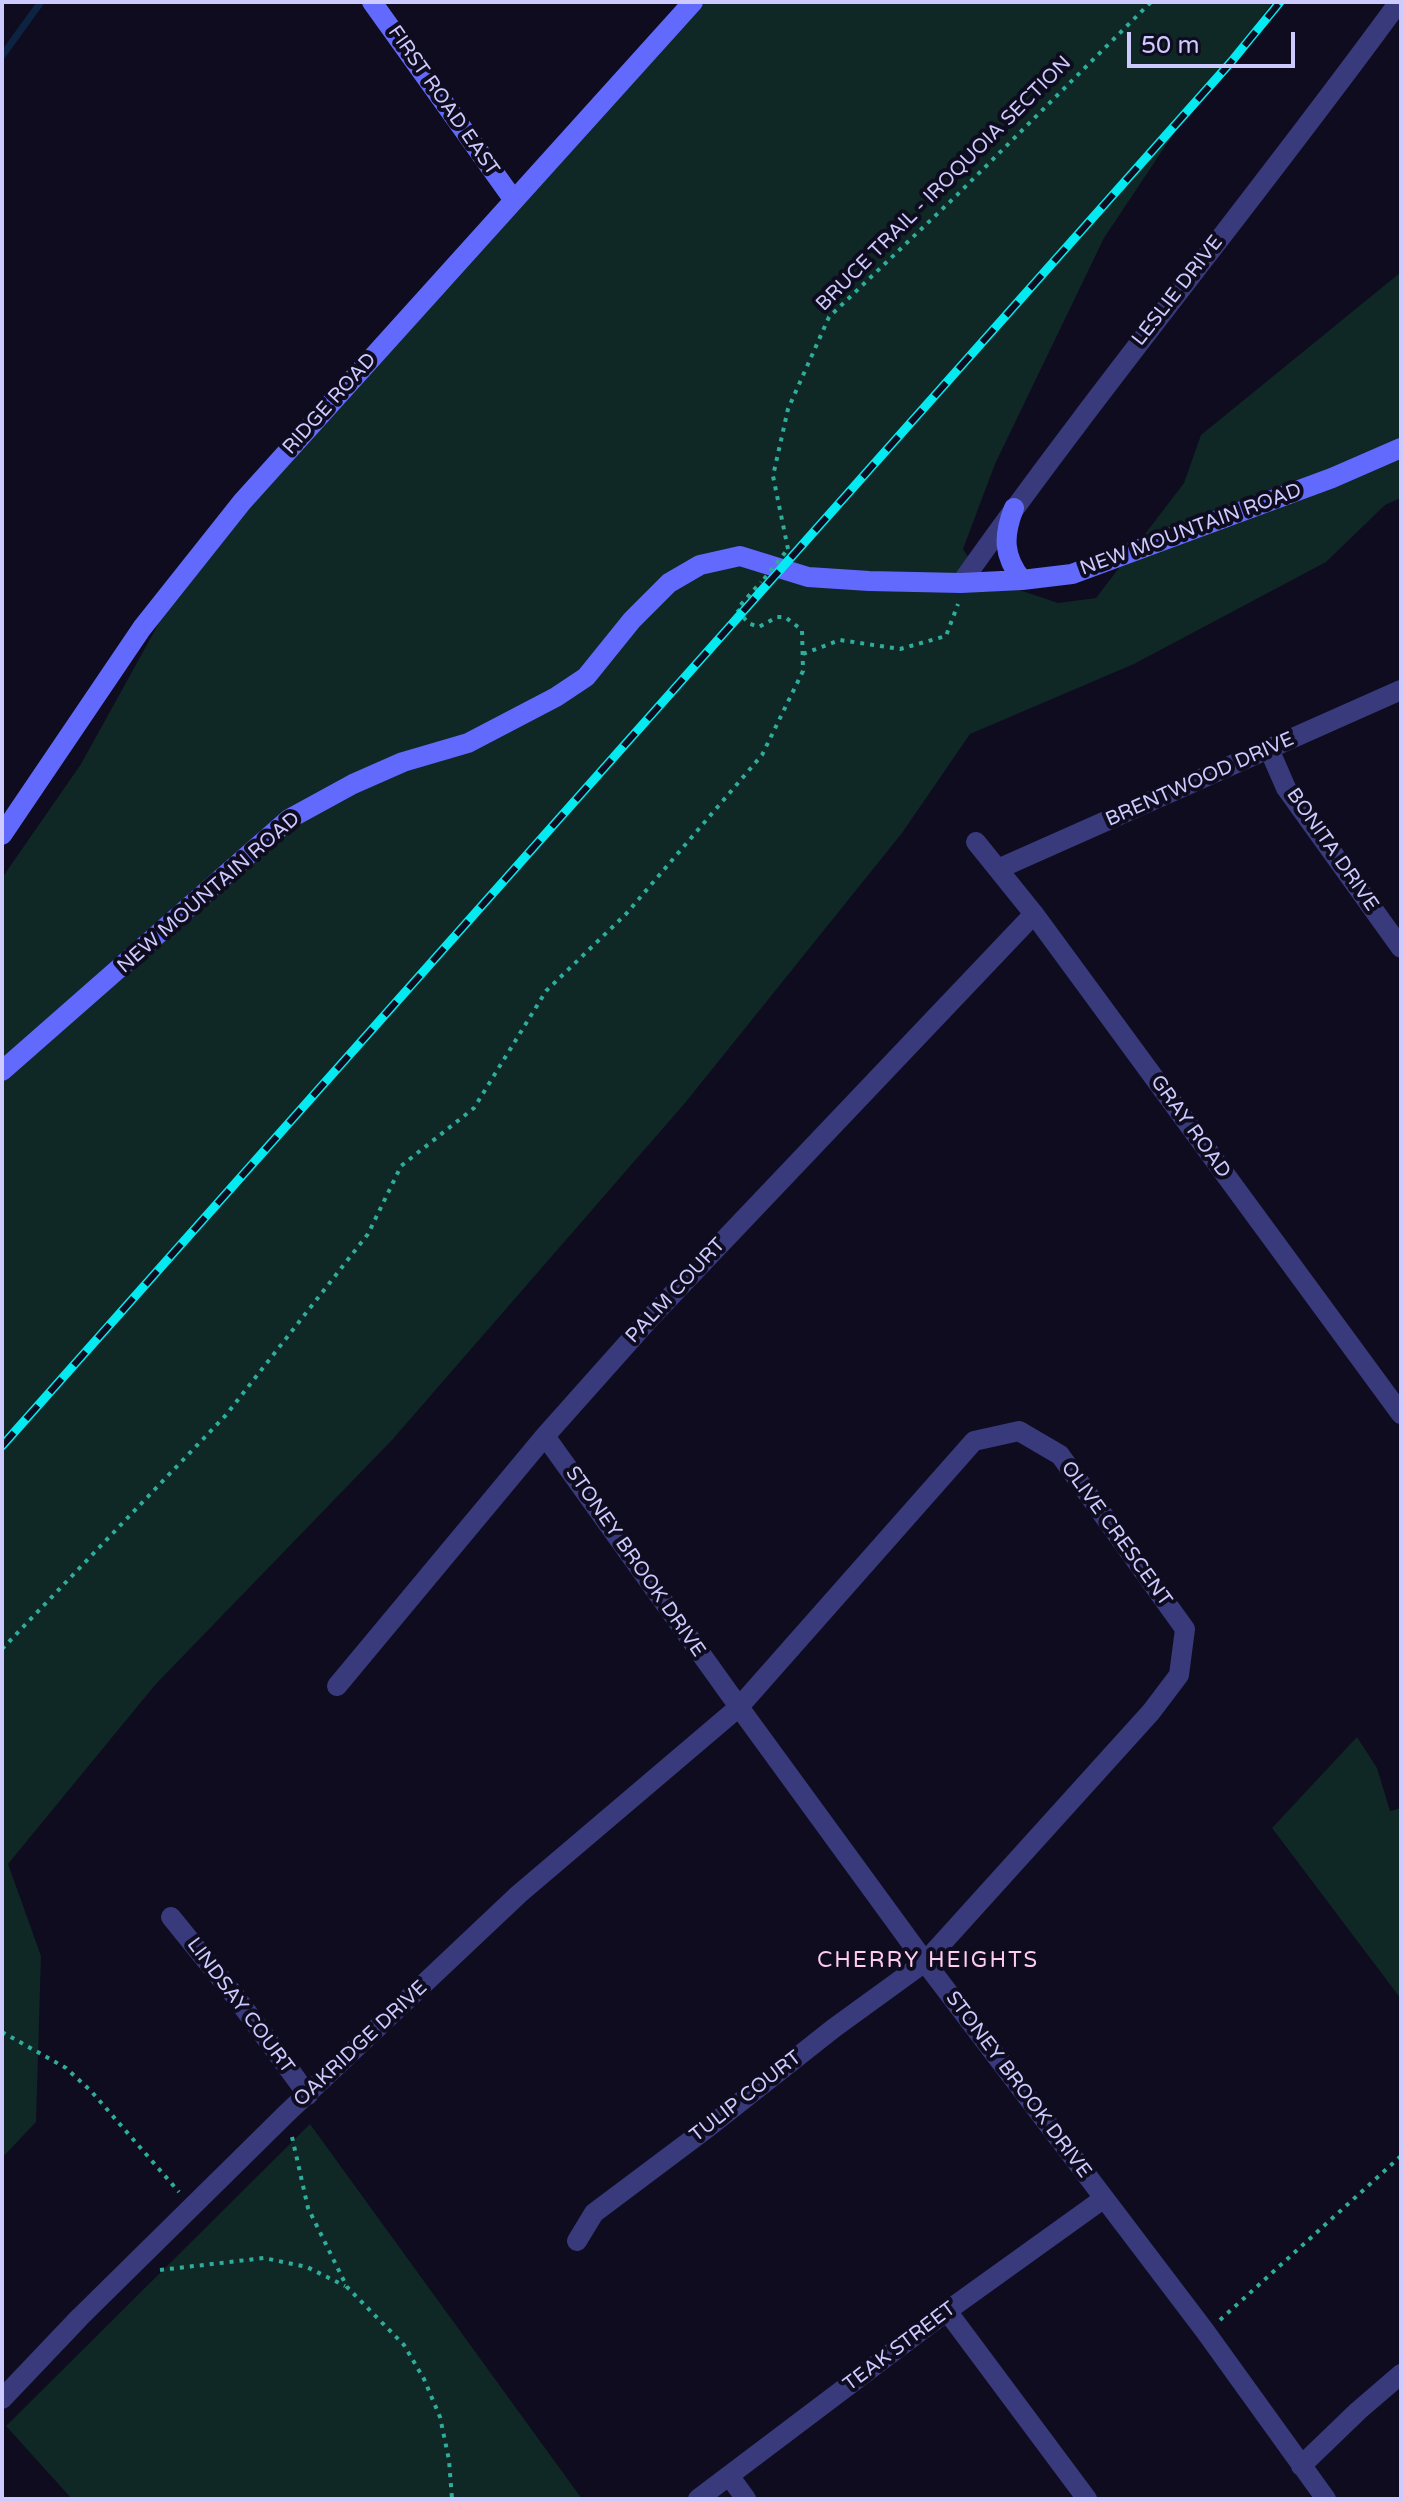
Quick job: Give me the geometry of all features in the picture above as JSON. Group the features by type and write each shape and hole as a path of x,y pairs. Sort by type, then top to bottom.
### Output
{"main road":[{"name":"FIRST ROAD EAST","path":"372,2 513,199"},
{"name":"RIDGE ROAD","path":"2,835 142,628 242,502 693,2"},
{"name":"NEW MOUNTAIN ROAD","path":"2,1071 289,819 353,784 403,762 468,743 556,697 586,677 632,620 682,573 700,565 740,556 808,577 964,583 1072,574 1332,478 1401,448"},
{"path":"1014,508 1007,526 1006,547 1008,559 1022,580"}],"street":[{"name":"LESLIE DRIVE","path":"964,583 1014,508 1399,2"},
{"name":"BRENTWOOD DRIVE","path":"998,869 1401,690"},
{"name":"BONITA DRIVE","path":"1269,749 1286,788 1401,948"},
{"name":"GRAY ROAD","path":"976,842 1034,914 1401,1414"},
{"name":"PALM COURT","path":"337,1686 545,1436 651,1317 1034,914"},
{"name":"OLIVE CRESCENT","path":"739,1707 974,1441 1019,1431 1060,1455 1185,1629 1179,1675 1151,1712 925,1962"},
{"name":"STONEY BROOK DRIVE","path":"545,1436 925,1962 1205,2331 1326,2499"},
{"name":"OAKRIDGE DRIVE","path":"2,2399 124,2273 288,2112 519,1894 739,1707"},
{"name":"LINDSAY COURT","path":"171,1917 235,1996 308,2095"},
{"name":"TULIP COURT","path":"577,2241 594,2213 925,1962"},
{"name":"TEAK STREET","path":"698,2499 947,2311 1103,2199"},
{"path":"947,2311 1087,2499"},
{"path":"1301,2466 1401,2374"},
{"path":"730,2477 746,2499"}],"path":[{"name":"BRUCE TRAIL - IROQUOIA SECTION","path":"803,654 802,630 785,617 777,617 759,627 748,623 737,609 788,549 773,476 788,409 829,317 1151,2"},
{"path":"2,1649 226,1415 368,1234 401,1166 474,1108 546,991 626,914 762,755 803,671 803,654 840,640 900,649 946,636 964,583"},
{"path":"2,2032 66,2068 91,2091 192,2207"},
{"path":"288,2112 308,2208 347,2287 404,2345 424,2379 440,2417 449,2460 452,2499"},
{"path":"1205,2331 1228,2314 1401,2156"},
{"path":"124,2273 264,2258 307,2267 347,2287"},
{"path":"452,2491 459,2499"}],"green space":[{"path":"700,2 1273,2 1184,118 1104,238 995,464 963,549 981,577 1058,603 1096,598 1184,483 1201,435 1401,272 1401,498 1385,505 1326,562 1134,664 970,734 902,833 685,1103 392,1440 155,1685 8,1864 41,1956 36,2122 2,2158 2,878 81,764 196,556"},
{"path":"1357,1737 1377,1768 1390,1811 1401,1808 1401,1999 1272,1828"},
{"path":"310,2124 582,2499 72,2499 6,2426"}],"waterway":[{"path":"2,56 41,2"}],"railway":[{"path":"2,1446 1231,62 1280,2"}],"district":[{"name":"CHERRY HEIGHTS","path":"928,1961"}]}
